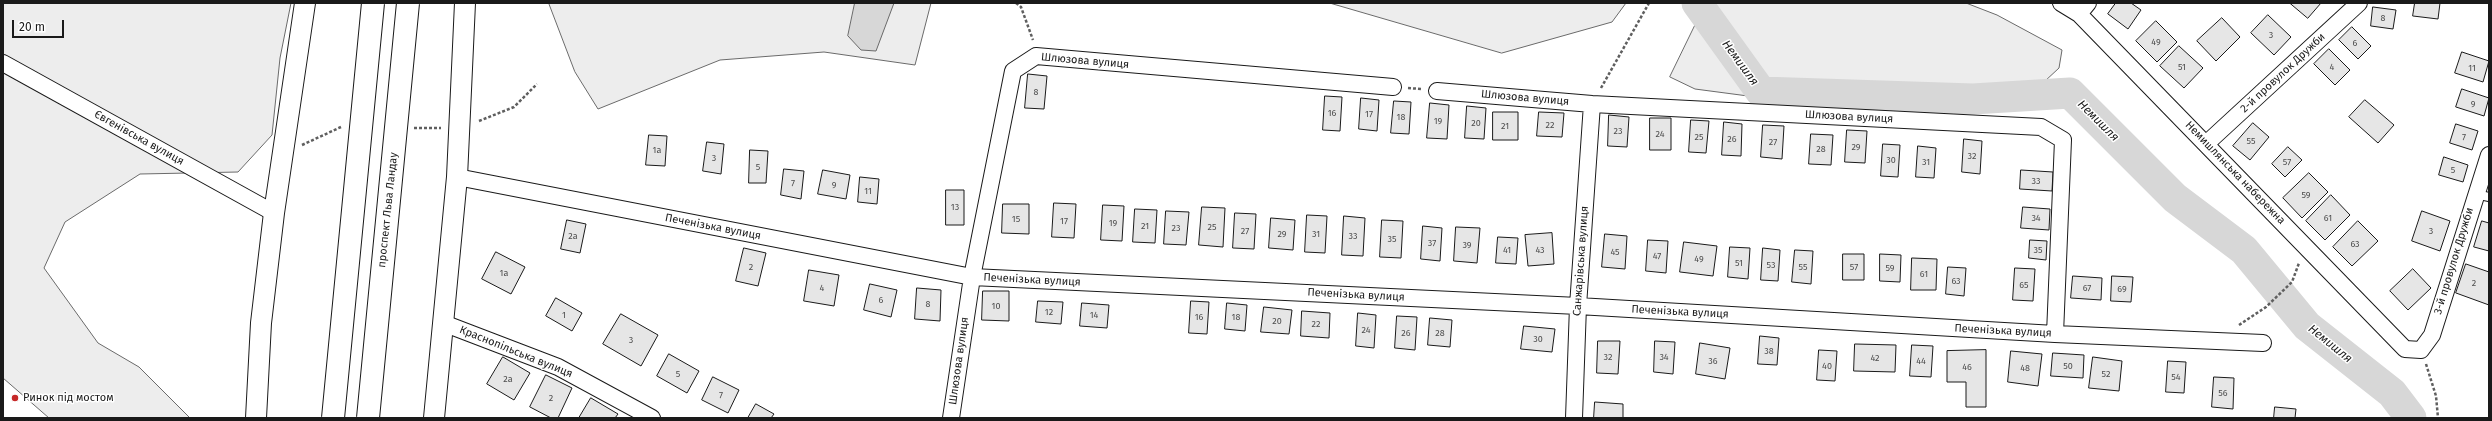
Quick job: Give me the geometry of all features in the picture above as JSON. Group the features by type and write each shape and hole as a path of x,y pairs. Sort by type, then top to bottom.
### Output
{"main road":[{"path":"333,418 373,3"},
{"name":"проспект Льва Ландау","path":"368,418 408,3"}],"street":[{"path":"256,418 261,323 274,213 305,3"},
{"path":"434,418 457,177 465,3"},
{"name":"Немишлянська набережна","path":"2061,3 2084,9 2207,143 2413,349"},
{"name":"2-й провулок Дружби","path":"2207,143 2359,3"},
{"name":"Шлюзова вулиця","path":"951,418 972,278 1013,71 1036,56 1400,87"},
{"name":"Євгенівська вулиця","path":"3,63 274,213"},
{"name":"Шлюзова вулиця","path":"1430,90 1592,104 2041,127 2062,140 2055,334"},
{"name":"Санжарівська вулиця","path":"1574,418 1578,306 1592,104"},
{"name":"3-й провулок Дружби","path":"2413,349 2432,335 2482,195 2489,155"},
{"name":"Печенізька вулиця","path":"457,177 972,278 1578,306 2055,334 2263,343"},
{"name":"Краснопільська вулиця","path":"443,323 558,367 652,418"}],"path":[{"path":"1016,3 1021,7 1030,30 1036,56"},
{"path":"1592,104 1649,3"},
{"path":"460,129 514,107 537,84"},
{"path":"1400,87 1430,90"},
{"path":"2236,343 2238,326 2266,307 2292,282"},
{"path":"2413,349 2436,396 2438,418"}],"shaded area":[{"path":"3,3 291,3 280,58 272,135 238,172 140,174 65,222 44,268 98,343 139,367 190,418 49,418 3,378"},
{"path":"549,3 931,3 915,65 824,52 720,60 598,109 575,72"},
{"path":"855,3 894,3 876,51 861,50 848,36"},
{"path":"1330,3 1626,3 1612,22 1502,53"},
{"path":"1706,3 1966,3 1997,15 2062,50 2059,68 2016,108 1859,104 1748,96 1695,89 1670,77"}],"building":[{"path":"2116,3 2131,3 2141,10 2128,29 2108,14"},
{"path":"2290,3 2321,3 2308,18"},
{"path":"2415,3 2440,3 2438,19 2413,16"},
{"path":"2373,7 2396,10 2393,29 2371,26"},
{"path":"2268,15 2291,37 2274,55 2251,33"},
{"path":"2222,18 2240,37 2216,61 2197,41"},
{"path":"2156,21 2177,42 2157,62 2136,41"},
{"path":"2352,27 2371,46 2358,59 2339,40"},
{"path":"2179,46 2203,68 2184,88 2160,66"},
{"path":"2329,49 2350,70 2335,85 2314,64"},
{"path":"2462,52 2489,61 2483,82 2455,73"},
{"path":"1028,74 1047,76 1044,109 1025,108"},
{"path":"2462,89 2489,98 2484,116 2456,107"},
{"path":"1325,96 1342,97 1340,131 1323,130"},
{"path":"1361,98 1379,100 1377,131 1359,129"},
{"path":"2365,100 2394,125 2378,143 2349,117"},
{"path":"1394,101 1411,102 1409,134 1391,133"},
{"path":"1430,103 1449,105 1447,139 1427,138"},
{"path":"1467,106 1486,108 1484,139 1465,138"},
{"path":"1493,112 1518,112 1518,140 1493,140"},
{"path":"1539,112 1564,113 1562,137 1537,136"},
{"path":"1609,115 1629,117 1627,147 1608,146"},
{"path":"1650,118 1671,118 1671,150 1650,150"},
{"path":"1691,120 1709,121 1706,153 1689,152"},
{"path":"1724,122 1742,124 1741,156 1722,155"},
{"path":"2253,123 2269,137 2250,160 2233,146"},
{"path":"2456,124 2478,131 2472,150 2450,143"},
{"path":"1763,125 1784,126 1782,159 1761,157"},
{"path":"1847,130 1867,131 1865,163 1845,162"},
{"path":"1811,134 1833,135 1831,165 1809,164"},
{"path":"649,135 667,136 665,166 646,165"},
{"path":"1964,139 1982,141 1980,174 1962,172"},
{"path":"707,142 724,144 721,174 703,171"},
{"path":"1883,144 1900,145 1898,177 1881,176"},
{"path":"1918,146 1936,148 1934,178 1916,177"},
{"path":"2288,147 2302,160 2285,177 2272,164"},
{"path":"750,150 768,151 766,183 749,183"},
{"path":"2444,157 2468,165 2463,182 2439,175"},
{"path":"784,169 804,171 801,199 781,195"},
{"path":"823,170 850,175 846,199 818,194"},
{"path":"2021,170 2053,172 2052,191 2020,189"},
{"path":"2309,173 2328,192 2302,218 2283,198"},
{"path":"860,177 879,179 877,204 858,202"},
{"path":"946,190 964,190 964,225 946,225"},
{"path":"2331,195 2350,215 2325,240 2306,221"},
{"path":"1054,203 1076,204 1074,238 1052,237"},
{"path":"1003,204 1029,204 1029,234 1002,233"},
{"path":"1103,205 1124,206 1122,241 1101,240"},
{"path":"1202,207 1225,208 1223,247 1199,245"},
{"path":"2023,207 2050,209 2049,230 2021,228"},
{"path":"1135,209 1157,210 1155,243 1133,242"},
{"path":"1166,211 1189,212 1186,245 1164,244"},
{"path":"2422,211 2450,221 2440,251 2412,241"},
{"path":"1235,213 1256,214 1254,249 1233,248"},
{"path":"1307,215 1327,216 1325,253 1305,252"},
{"path":"1344,216 1365,218 1363,256 1342,255"},
{"path":"1271,218 1295,220 1293,250 1269,248"},
{"path":"567,220 586,224 580,253 561,249"},
{"path":"1382,220 1403,221 1401,258 1380,257"},
{"path":"2358,221 2378,241 2352,266 2333,247"},
{"path":"2482,221 2489,223 2489,251 2474,247"},
{"path":"1423,226 1442,228 1440,261 1421,259"},
{"path":"1456,227 1480,228 1477,263 1454,261"},
{"path":"1552,233 1554,264 1528,266 1525,235"},
{"path":"1605,234 1627,236 1625,269 1602,267"},
{"path":"1498,237 1518,238 1516,264 1496,263"},
{"path":"1648,240 1668,241 1666,273 1646,271"},
{"path":"2030,240 2047,241 2046,260 2029,258"},
{"path":"1684,242 1717,246 1713,276 1680,272"},
{"path":"1730,247 1750,248 1748,279 1728,277"},
{"path":"744,248 766,253 758,286 736,281"},
{"path":"1763,248 1780,250 1778,281 1761,280"},
{"path":"1795,250 1813,251 1811,284 1792,282"},
{"path":"496,252 525,267 511,294 482,279"},
{"path":"1843,254 1864,254 1864,280 1843,280"},
{"path":"1880,254 1901,255 1900,282 1880,281"},
{"path":"1912,258 1937,259 1936,290 1911,290"},
{"path":"2466,264 2489,272 2489,305 2456,293"},
{"path":"1948,267 1966,268 1964,296 1946,294"},
{"path":"2015,268 2035,269 2033,301 2013,300"},
{"path":"2413,269 2431,288 2408,310 2390,291"},
{"path":"809,270 839,275 834,306 804,301"},
{"path":"2073,276 2102,278 2101,300 2071,298"},
{"path":"2112,276 2133,277 2131,302 2111,301"},
{"path":"870,284 897,290 891,317 864,310"},
{"path":"917,288 941,290 940,321 915,319"},
{"path":"983,291 1009,291 1009,321 982,320"},
{"path":"556,298 582,313 572,331 546,316"},
{"path":"1038,301 1063,302 1061,324 1036,322"},
{"path":"1191,301 1209,302 1207,334 1189,333"},
{"path":"1082,303 1109,305 1107,328 1080,326"},
{"path":"1227,303 1247,305 1245,331 1225,329"},
{"path":"1264,307 1292,310 1289,334 1261,332"},
{"path":"1302,311 1330,313 1329,338 1301,336"},
{"path":"1358,313 1376,315 1374,348 1356,346"},
{"path":"621,314 658,335 641,366 603,344"},
{"path":"1397,316 1417,317 1415,350 1395,348"},
{"path":"1430,318 1452,320 1450,347 1428,345"},
{"path":"1524,326 1555,329 1552,352 1521,349"},
{"path":"1760,336 1779,338 1777,365 1758,364"},
{"path":"1598,341 1620,341 1618,374 1597,373"},
{"path":"1655,341 1675,342 1673,374 1654,372"},
{"path":"1700,343 1730,348 1725,379 1696,374"},
{"path":"1855,344 1896,345 1895,372 1854,371"},
{"path":"1912,345 1933,346 1931,377 1910,376"},
{"path":"1819,350 1837,351 1835,381 1817,380"},
{"path":"1986,350 1986,407 1966,407 1966,382 1947,382 1947,351"},
{"path":"2011,351 2042,354 2038,386 2008,382"},
{"path":"2053,353 2084,355 2083,378 2051,376"},
{"path":"669,354 699,371 687,393 657,376"},
{"path":"503,357 530,373 514,400 487,384"},
{"path":"2093,357 2122,361 2119,391 2089,388"},
{"path":"2168,361 2186,362 2184,393 2166,392"},
{"path":"546,375 572,388 558,418 551,418 530,407"},
{"path":"713,377 739,390 728,413 702,400"},
{"path":"2214,377 2234,378 2233,409 2212,407"},
{"path":"591,398 618,414 615,418 579,418"},
{"path":"1595,402 1623,404 1623,418 1594,418"},
{"path":"756,404 774,414 771,418 748,418"},
{"path":"2275,407 2296,409 2295,418 2274,418"}],"waterway":[{"name":"Немишля","path":"1697,3 1761,92 1973,99 2070,93 2175,198 2244,250 2307,326 2392,393 2411,418"}],"place":[{"name":"Ринок під мостом","path":"15,398"}]}
